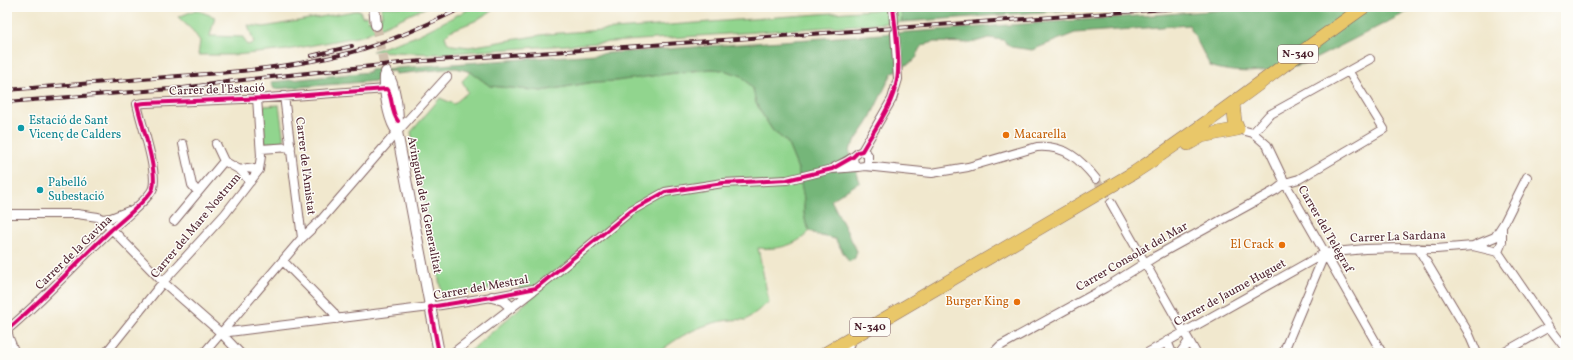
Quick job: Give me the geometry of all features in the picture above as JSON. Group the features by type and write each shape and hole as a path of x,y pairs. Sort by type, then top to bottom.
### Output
{"main road":[{"name":"N-340","path":"826,353 1135,172 1170,149 1312,43 1364,7"},
{"path":"1170,149 1182,148 1202,136 1238,129 1235,122 1233,103"}],"street":[{"path":"374,7 376,25"},
{"path":"893,7 894,23"},
{"path":"832,169 853,157 856,153 862,151 892,99 898,79 895,33"},
{"path":"1253,133 1269,115 1370,59"},
{"name":"Avinguda de la Generalitat","path":"398,127 390,115 386,89 386,72 391,78 398,127 439,353"},
{"name":"Carrer Consolat del Mar","path":"992,353 1000,346 1105,288 1145,263 1276,190 1285,183 1299,179 1384,129 1349,72"},
{"path":"204,353 302,238 321,220 398,127 447,77"},
{"name":"Carrer de l'Estació","path":"153,189 154,180 148,144 137,104 257,98 386,89"},
{"name":"Carrer de l'Amistat","path":"284,96 302,238"},
{"name":"Carrer del Mare Nostrum","path":"106,353 164,282 225,214 258,170 261,150 257,98"},
{"name":"Carrer del Telègraf","path":"1238,129 1253,133 1267,145 1285,183 1382,353"},
{"path":"183,144 192,185 198,192"},
{"path":"216,144 224,161 240,170 250,182"},
{"path":"261,150 291,147"},
{"path":"853,157 854,164 932,173 968,167 1033,149 1040,150 1054,148 1076,157 1096,180"},
{"path":"862,151 868,155 864,164"},
{"path":"174,221 224,161"},
{"path":"454,353 631,211 665,192 723,183 787,180 832,169 864,164"},
{"path":"240,170 247,168 258,170"},
{"name":"Carrer La Sardana","path":"1325,253 1365,249 1436,249 1473,246 1495,237 1527,177"},
{"name":"Carrer de la Gavina","path":"7,329 23,316 112,229 136,208 153,189"},
{"path":"1111,203 1196,353"},
{"name":"Carrer de la Gavina","path":"102,220 136,208"},
{"path":"7,214 77,214 98,217 112,229 164,282 221,332 240,353"},
{"name":"Carrer La Sardana","path":"1473,246 1498,252 1502,242 1502,226"},
{"path":"1418,248 1468,332 1477,353"},
{"path":"1498,252 1549,327 1566,349"},
{"path":"1283,353 1325,253"},
{"name":"Carrer de Jaume Huguet","path":"1147,353 1325,253"},
{"path":"282,262 333,312 337,319"},
{"name":"Carrer del Mestral","path":"221,332 430,307 536,288"},
{"path":"492,297 503,300 511,308"},
{"path":"1503,353 1549,327"},
{"path":"7,329 8,339 15,353"},
{"path":"847,353 852,338"},
{"path":"1167,341 1172,353"},
{"path":"1180,353 1189,341"},
{"path":"1286,344 1292,353"}],"green space":[{"path":"381,7 427,7 362,36 287,50 236,55 198,55 200,41 193,31 178,17 196,10 215,17 210,36 243,37 247,45 254,43 248,25 264,27 360,10 362,17 367,16 368,21 382,16"},
{"path":"473,7 498,7 475,21 450,31 445,36 447,42 452,45 469,47 547,34 901,8 902,22 435,54 372,51 414,37"},
{"path":"901,7 1112,7 902,22"},
{"path":"1267,7 1414,7 1409,11 1307,63 1271,70 1246,72 1210,66 1189,25 1075,33 1032,50 1011,47 1003,40 989,38 971,43 934,42 924,45 919,49 917,57 912,62 892,73 867,124 849,150 860,182 831,200 857,251 855,258 849,262 835,239 817,235 810,231 806,224 804,199 798,169 787,142 773,131 756,103 753,89 742,76 723,70 697,70 616,81 594,82 542,91 490,86 471,72 456,68 396,74 395,71 377,72 377,81 274,89 271,82 369,72 369,70"},
{"path":"712,69 723,70 743,76 753,89 756,103 773,131 787,142 798,169 804,199 806,224 810,231 799,240 786,246 758,248 769,302 746,320 722,321 699,328 677,339 658,353 468,353 529,300 517,285 442,296 411,132 440,98 454,104 468,92 462,81 471,72 490,86 542,91 594,82 616,81"},
{"path":"279,105 284,142 265,143 263,106"}],"tunnel":[{"path":"376,25 386,72"},
{"path":"1096,179 1111,203"}],"railway":[{"path":"7,90 222,73 307,62 349,53 379,44 422,27 464,7"},
{"path":"7,102 183,88 410,62 1195,7"},
{"path":"311,56 352,46"}],"cycle path":[{"path":"439,353 430,307 536,288 631,211 665,192 723,183 787,180 832,169 853,157 858,152 862,151 887,108 895,90 898,73 898,54 893,7"},
{"path":"7,330 34,306 111,230 141,204 151,192 154,180 153,170 137,104 267,98 386,89 390,94 394,114 398,121"}],"place":[{"name":"Estació de Sant Vicenç de Calders","path":"21,128"},
{"name":"Macarella","path":"1006,135"},
{"name":"Pabelló Subestació","path":"40,190"},
{"name":"El Crack","path":"1282,245"},
{"name":"Burger King","path":"1017,302"}]}
